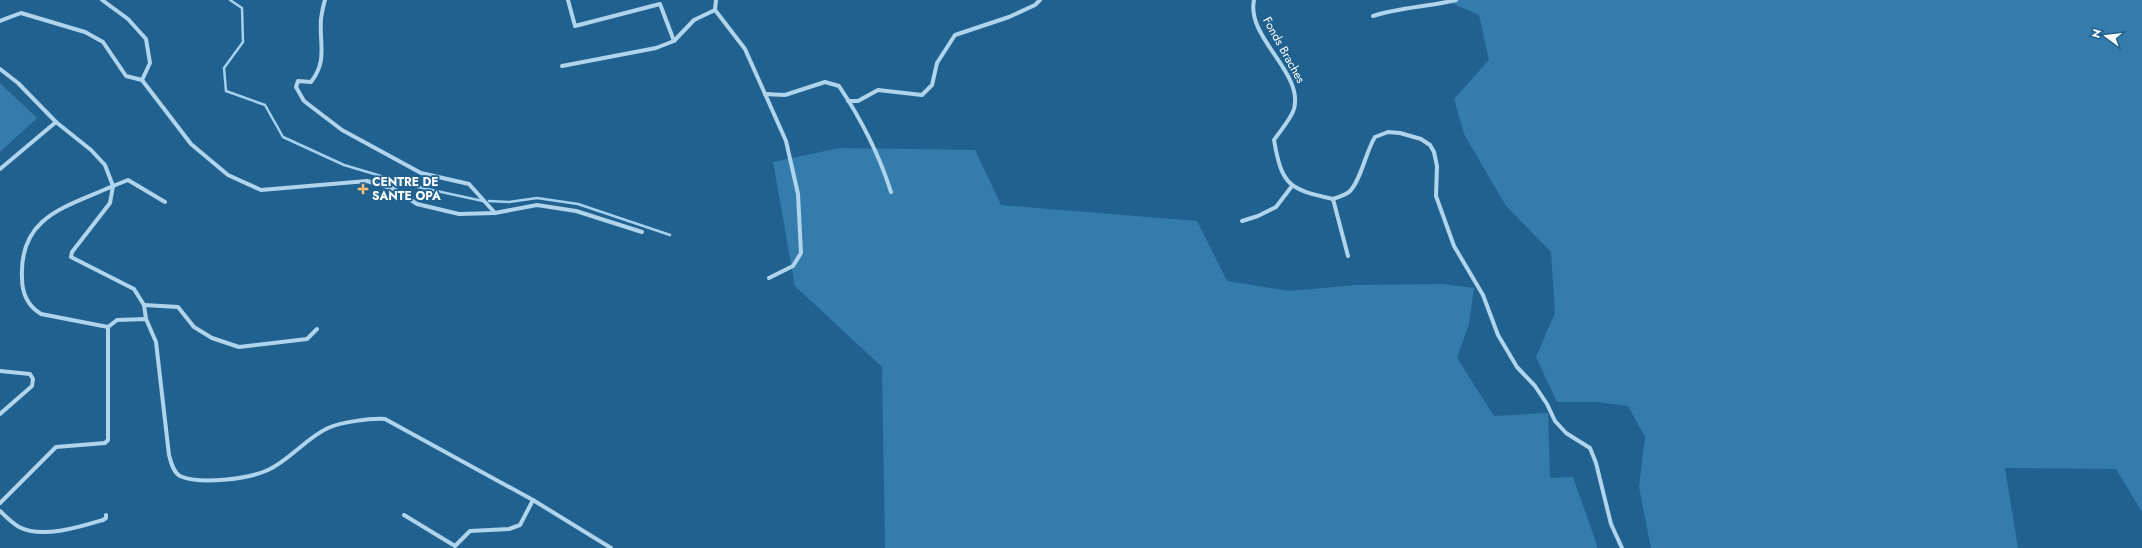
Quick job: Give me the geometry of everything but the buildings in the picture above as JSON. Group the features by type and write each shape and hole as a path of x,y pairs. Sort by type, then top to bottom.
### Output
{"street":[{"path":"102,0 128,19 146,39 150,63 142,80"},
{"path":"325,0 321,19 322,58 319,71 311,82 298,81 296,87 304,101 342,130 421,173 468,184 495,213"},
{"path":"568,0 575,26 660,2 674,41"},
{"path":"716,0 715,10 745,49 786,141 798,194 801,253 793,266 769,278"},
{"path":"848,100 858,102 878,90 922,95 932,85 937,63 955,35 1009,17 1035,5 1040,0"},
{"name":"Fonds Braches","path":"1254,0 1256,22 1296,92 1294,110 1274,140 1283,178 1292,186"},
{"path":"1374,16 1393,10 1435,6 1456,0"},
{"path":"562,66 656,48 674,41 694,20 715,10"},
{"path":"0,21 21,13 86,32 103,42 126,76 142,80 191,144 228,175 261,190 367,181 394,189 417,204 459,214 495,213 537,205 576,211 642,232"},
{"path":"0,68 18,83 56,122 91,150 105,165 113,186 110,203 72,252 71,257 134,289 144,305 146,319 156,342 168,455 174,469 180,475 211,480 234,478 262,472 268,470 328,428 376,418 393,422 533,500 611,548"},
{"path":"765,94 785,95 825,82 839,86 848,100 882,165 891,192"},
{"path":"0,169 56,122"},
{"path":"1242,221 1258,216 1276,207 1292,186 1306,192 1333,199 1350,191 1360,174 1368,149 1375,137 1388,132 1400,132 1421,139 1430,145 1437,166 1436,196 1454,246 1483,295 1498,335 1517,367 1535,386 1547,404 1555,421 1566,433 1590,448 1598,470 1611,524 1622,548"},
{"path":"146,319 117,320 108,327 41,314 32,308 24,295 21,261 24,247 29,235 39,223 54,213 113,186 128,180 165,202"},
{"path":"1333,199 1348,256"},
{"path":"144,305 178,307 194,328 212,338 239,347 307,339 318,329"},
{"path":"0,503 56,447 105,443 108,440 108,327"},
{"path":"0,371 30,374 33,379 32,386 0,414"},
{"path":"404,515 455,546 470,531 509,529 520,525 533,500"},
{"path":"0,511 18,526 39,531 77,528 103,520 106,518 106,515"}],"shaded area":[{"path":"1445,0 2142,0 2142,512 2116,469 2005,468 2018,548 1651,548 1639,487 1645,437 1628,406 1597,402 1557,402 1536,357 1555,313 1551,252 1506,206 1464,134 1454,99 1489,60 1479,15"},
{"path":"0,83 37,118 0,152"},
{"path":"839,148 975,150 1001,205 1197,221 1227,281 1289,291 1356,285 1443,284 1474,288 1469,324 1457,358 1494,416 1548,413 1550,478 1573,477 1598,548 885,548 882,367 795,286 773,162"}],"waterway":[{"path":"230,0 242,8 243,42 224,68 226,91 265,105 283,137 344,165 418,187 483,201"},
{"path":"489,201 509,202 537,198 578,204 670,235"}],"place":[{"name":"CENTRE DE SANTE OPA","path":"363,189"}]}
